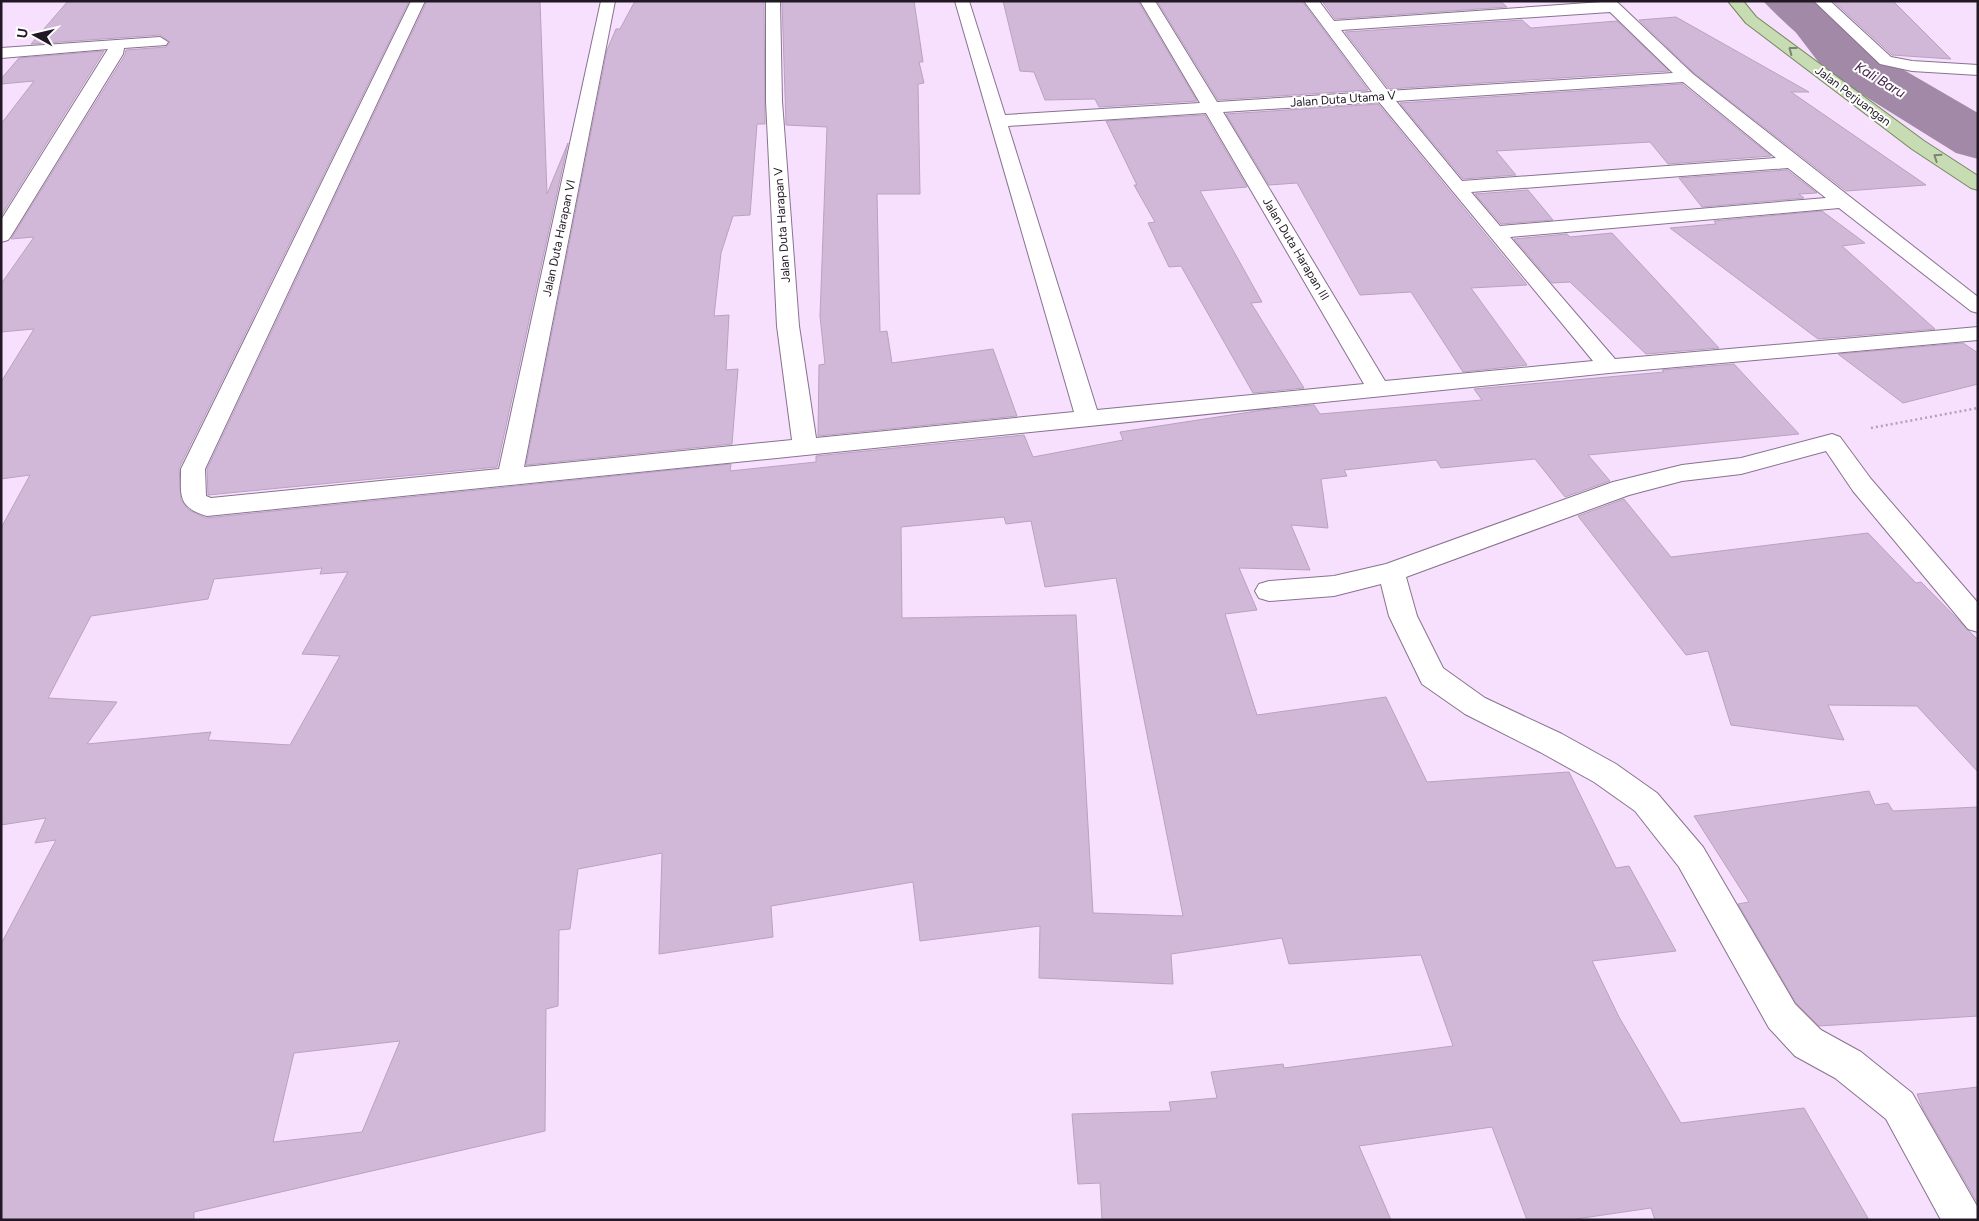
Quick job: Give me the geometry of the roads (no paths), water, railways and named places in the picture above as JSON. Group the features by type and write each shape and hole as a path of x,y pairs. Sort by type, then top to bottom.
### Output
{"main road":[{"name":"Jalan Perjuangan","path":"1735,1 1759,26 1918,144 1978,184"}],"street":[{"path":"418,1 194,469 194,500 207,507 510,475 1609,366 1978,333"},
{"name":"Jalan Duta Harapan VI","path":"510,475 608,1"},
{"name":"Jalan Duta Harapan V","path":"773,1 774,101 788,326 805,447"},
{"path":"962,1 999,120 1037,256 1088,419"},
{"name":"Jalan Duta Harapan III","path":"1147,1 1214,107 1238,154 1379,390"},
{"path":"1312,1 1384,96 1458,187 1609,366"},
{"path":"1821,1 1886,61 1912,66 1978,70"},
{"path":"1331,26 1610,4 1687,77 1792,162 1978,307"},
{"path":"1,53 160,42"},
{"path":"1,236 115,54 117,44"},
{"name":"Jalan Duta Utama V","path":"999,120 1687,77"},
{"path":"1458,187 1792,162"},
{"path":"1496,232 1845,202"},
{"path":"1269,590 1334,586 1391,572 1622,488 1682,473 1741,466 1832,442 1862,486 1978,622"},
{"path":"1391,572 1402,616 1432,676 1475,706 1552,743 1646,802 1690,857 1782,1016 1808,1043 1848,1065 1899,1106 1963,1220"}],"water":[{"path":"1763,1 1784,1 1846,60 1978,134 1978,158 1865,86 1812,46"}],"waterway":[{"name":"Kali Baru","path":"1798,1 1846,60 1978,140"}]}
